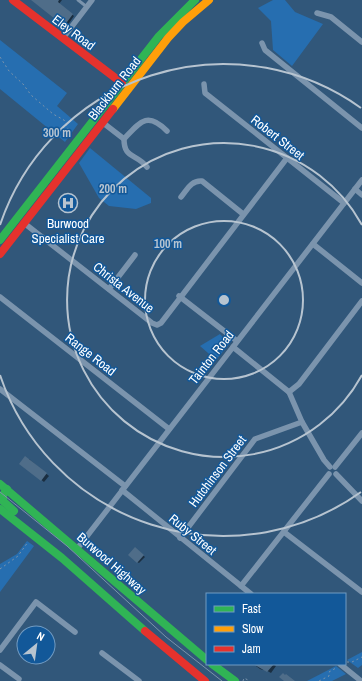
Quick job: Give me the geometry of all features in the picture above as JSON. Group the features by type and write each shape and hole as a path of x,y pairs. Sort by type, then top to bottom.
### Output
{"main road":[{"name":"Eley Road","path":"13,0 125,86"},
{"name":"Blackburn Road","path":"0,240 20,221 102,122 125,86 168,25 195,0"},
{"name":"Blackburn Road","path":"0,254 20,221 76,142 183,22 209,0"},
{"name":"Burwood Highway","path":"0,484 206,659"},
{"path":"7,489 3,495 3,501 20,517 30,536"},
{"path":"0,509 30,536 75,569 162,646 205,681"},
{"path":"213,665 229,679"}],"street":[{"path":"63,38 92,0"},
{"path":"318,13 331,17 362,42"},
{"path":"262,43 265,50 362,128"},
{"name":"Robert Street","path":"204,84 206,93 344,203"},
{"path":"147,166 124,149 124,139 140,123 146,120 153,120 167,132"},
{"path":"102,122 124,139"},
{"name":"Christa Avenue","path":"20,221 152,323 157,325 161,323 179,296 287,158"},
{"name":"Tainton Road","path":"77,549 362,180"},
{"path":"181,197 191,185 197,181 202,182 243,214"},
{"path":"355,189 362,195"},
{"path":"313,244 362,283"},
{"path":"109,289 136,255"},
{"path":"179,296 237,341"},
{"name":"Range Road","path":"0,297 169,429"},
{"path":"289,392 299,384 362,301"},
{"path":"233,347 289,392 302,422 324,460 333,467 338,478 362,501"},
{"name":"Ruby Street","path":"0,389 124,488 180,538 250,593"},
{"name":"Hutchinson Street","path":"180,538 255,439 302,422"},
{"path":"241,586 329,474 328,469 333,467 362,433"},
{"path":"329,474 336,474"},
{"path":"284,532 362,592"},
{"path":"0,650 36,602 74,632"},
{"path":"102,653 139,681"},
{"path":"0,665 20,679"},
{"path":"343,665 361,681"}],"lane":[{"path":"78,0 86,7"}],"path":[{"path":"0,57 9,71 23,84 31,95 53,114 64,120 68,132 76,142"},
{"path":"0,569 18,556 30,536"},
{"path":"346,663 362,657"},
{"path":"319,681 329,676 329,672 340,665"},
{"path":"242,681 244,678 250,681"}],"shaded area":[{"path":"273,0 285,0 295,12 323,24 292,66 273,50 271,21 258,8"},
{"path":"0,40 67,93 57,106 78,124 65,142 0,89"},
{"path":"90,148 151,198 151,203 136,209 109,206 99,198 79,163"},
{"path":"220,334 229,344 216,360 200,346"},
{"path":"27,541 34,546 0,592 0,564 17,554"},
{"path":"362,652 362,665 358,668 347,660"},
{"path":"336,666 346,674 332,681 307,681"}],"building":[{"path":"31,0 59,0 58,2 73,14 64,26"},
{"path":"25,456 47,473 41,481 19,464"},
{"path":"135,547 144,555 137,563 128,555"},
{"path":"255,665 273,665 267,672"},
{"path":"283,673 295,681 284,681 279,677"}],"tram line":[{"path":"0,492 67,546 166,637 222,681"}],"traffic: fast":[{"path":"0,240 159,36 195,0"},
{"path":"0,484 206,659"},
{"path":"7,489 3,495 3,501 14,511"},
{"path":"0,509 62,558 145,631"},
{"path":"213,665 235,681"}],"traffic: slow":[{"path":"113,109 168,38 183,22 209,0"}],"traffic: jam":[{"path":"13,0 122,83"},
{"path":"0,254 113,109"},
{"path":"145,631 205,681"}],"place":[{"name":"Burwood Specialist Care","path":"68,203"}]}
